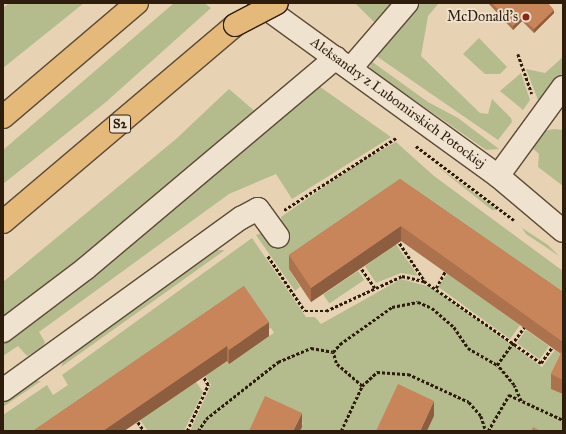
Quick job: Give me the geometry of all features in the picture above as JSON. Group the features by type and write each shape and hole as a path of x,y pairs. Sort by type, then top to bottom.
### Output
{"highway":[{"path":"3,117 137,3"},
{"name":"S2","path":"3,222 259,3"},
{"path":"235,25 277,3"}],"street":[{"name":"Aleksandry z Lubomirskich Potockiej","path":"259,3 344,63 498,176 535,204 563,231"},
{"path":"3,331 85,269 344,63 407,3"},
{"path":"498,176 563,87"},
{"name":"Aleksandry z Lubomirskich Potockiej","path":"535,204 563,219"},
{"path":"3,390 240,218 258,209 273,230"}],"path":[{"path":"518,54 535,102"},
{"path":"273,230 396,138"},
{"path":"397,238 424,281"},
{"path":"358,264 375,288"},
{"path":"436,288 447,267"},
{"path":"278,271 306,311 326,311 402,276 424,281 436,288 541,363 555,344"},
{"path":"333,352 340,344 392,307 418,302 445,318 474,353 497,365 514,385 521,401"},
{"path":"497,365 526,324"},
{"path":"198,431 206,419 278,362 311,348 333,352"},
{"path":"333,352 336,363 362,386"},
{"path":"341,431 362,386 377,372 408,374 469,402 481,416 487,431"},
{"path":"187,431 208,385 200,373"},
{"path":"487,431 504,399 509,395 563,420"},
{"path":"138,422 144,431"}],"green space":[{"path":"9,3 84,3 3,68 3,8"},
{"path":"174,3 204,3 211,8 106,102 3,184 3,150"},
{"path":"355,3 400,3 379,27"},
{"path":"417,3 439,3 428,16 421,56 480,113 488,114 492,99 511,118 512,122 498,140 372,53"},
{"path":"479,38 507,67 500,74 485,74 463,54"},
{"path":"563,57 563,73 538,100 526,69 545,73"},
{"path":"371,61 428,102 458,118 499,149 486,150 370,69"},
{"path":"521,73 530,100 523,110 500,91"},
{"path":"316,84 391,137 292,199 276,174 229,194 39,332 45,342 42,348 27,356 18,346 3,356 3,336"},
{"path":"229,89 258,114 189,174 3,320 3,282 176,139"},
{"path":"554,129 563,130 563,186 538,167 539,154 530,146 543,131"},
{"path":"396,142 434,176 563,271 563,307 438,217 289,269 300,287 295,291 256,235 282,226 281,217 360,162"},
{"path":"434,164 494,207 497,210 492,210"},
{"path":"522,228 548,245 559,256 526,234"},
{"path":"252,238 306,317 315,317 321,324 401,279 431,287 542,367 555,350 563,356 563,431 427,431 434,416 383,431 300,431 303,423 299,421 256,431 190,431 211,385 205,375 274,333 271,328 54,431 3,431 3,415 47,385 53,395 68,385 62,375"},
{"path":"396,244 418,276 401,273 376,283 365,266"},
{"path":"213,250 225,250 61,367 65,357"},
{"path":"358,271 364,280 329,304 323,294"},
{"path":"448,273 520,325 510,339 438,287"},
{"path":"526,330 549,346 540,359 517,343"},
{"path":"30,381 41,381 3,407 3,399"},
{"path":"196,382 203,392 184,431 148,431 140,420"}],"building":[{"name":"McDonald's","path":"492,3 548,3 554,10 534,29 522,18 513,26"},
{"path":"400,179 563,292 563,342 401,226 311,288 289,255"},
{"path":"244,286 269,322 229,350 227,346 103,431 33,431"},
{"path":"563,349 563,380 551,374"},
{"path":"398,384 434,401 420,431 376,431"},
{"path":"265,396 302,413 293,431 249,431"},
{"path":"533,427 541,431 531,431"}],"place":[{"name":"McDonald's","path":"526,17"}]}
